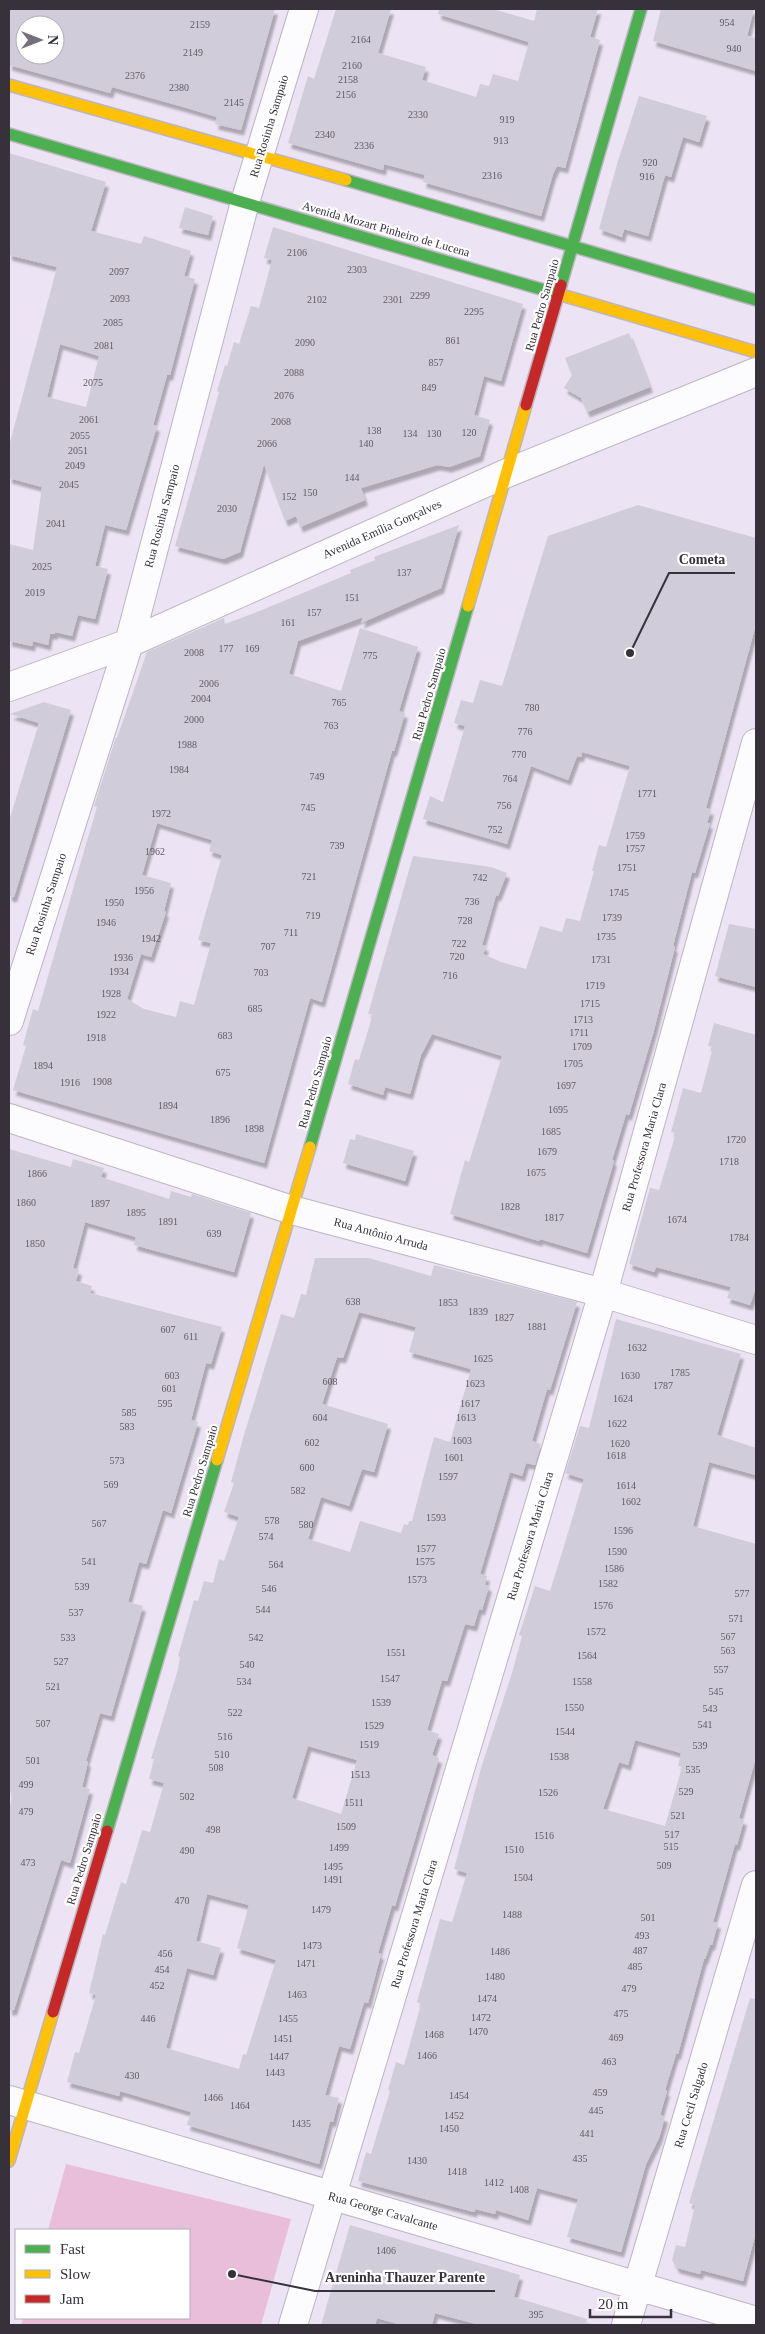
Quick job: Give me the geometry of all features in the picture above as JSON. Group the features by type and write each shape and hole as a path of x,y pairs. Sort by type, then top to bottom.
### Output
{"street":[{"name":"Rua Rosinha Sampaio","path":"9,1020 129,643 245,202 304,9"},
{"name":"Rua Pedro Sampaio","path":"9,2162 17,2102 292,1210 560,294 640,9"},
{"path":"9,85 260,155 756,300"},
{"name":"Avenida Mozart Pinheiro de Lucena","path":"9,134 756,352"},
{"name":"Avenida Emília Gonçalves","path":"9,687 129,643 507,473 756,372"},
{"name":"Rua Professora Maria Clara","path":"294,2325 603,1293 756,743"},
{"name":"Rua Antônio Arruda","path":"9,1118 292,1210 603,1293 756,1340"},
{"name":"Rua Cecil Salgado","path":"626,2325 756,1885"},
{"name":"Rua George Cavalcante","path":"17,2102 756,2321"}],"shaded area":[{"path":"66,2164 291,2219 261,2325 21,2325 23,2319 190,2319 190,2229 48,2229"}],"building":[{"path":"9,9 275,9 241,130 215,124 217,117 187,108 112,87 110,93 9,65"},
{"path":"336,9 391,9 378,53 426,67 422,80 476,97 480,84 489,86 493,74 518,81 529,42 438,14 439,9 493,9 534,21 537,9 598,9 590,37 600,40 565,168 557,166 553,174 541,216 423,182 425,175 384,164 383,170 288,143 308,76 314,79"},
{"path":"661,9 754,9 747,36 756,38 756,71 653,41"},
{"path":"639,96 707,116 699,142 683,137 671,177 665,175 648,236 624,229 622,237 599,229"},
{"path":"9,153 106,182 91,231 141,244 144,236 191,251 184,276 195,279 170,375 167,375 153,425 157,426 126,530 105,525 95,566 108,569 95,619 78,615 72,636 55,632 55,634 50,634 48,645 33,641 32,646 9,641 9,544 33,550 42,487 9,478 9,446 57,267 9,255","holes":["60,344 99,356 86,407 47,397"]},
{"path":"185,207 213,216 208,235 179,228"},
{"path":"273,227 523,304 501,381 484,376 474,415 490,420 480,456 449,467 437,465 361,488 365,500 300,527 296,516 285,521 264,464 240,552 223,559 175,546 225,365 227,366 234,342 239,344 251,306 259,308 272,260 264,258"},
{"path":"629,333 650,387 587,412 581,398 564,388 572,375 565,358"},
{"path":"638,505 756,538 756,624 706,808 711,810 707,823 710,823 695,873 692,872 654,1030 629,1115 626,1114 612,1160 614,1161 587,1253 540,1239 539,1241 450,1214 465,1160 469,1162 502,1056 432,1034 421,1055 410,1094 385,1087 383,1095 348,1084 355,1059 359,1060 373,1014 368,1014 413,856 491,867 507,873 498,896 496,895 482,945 486,946 483,954 501,962 526,969 540,926 562,932 566,918 580,921 599,845 606,847 630,766 582,752 581,757 577,756 568,780 531,766 507,844 423,819 430,796 443,802 465,726 454,723 461,700 473,703 480,680 502,686 548,536"},
{"path":"459,525 441,588 361,623 363,617 298,641 289,674 341,691 360,628 418,647 399,711 405,713 394,751 392,751 322,1002 310,998 264,1163 13,1090 26,1046 23,1045 33,1009 38,1011 97,807 94,806 116,737 147,652 224,618 225,624 351,573 350,570 375,560 374,557","holes":["157,823 212,840 209,851 222,855 198,940 211,943 194,1005 180,1001 176,1017 144,1009 127,999 141,954 151,957 166,912 164,911 171,883 142,875"]},
{"path":"44,702 71,710 14,897 9,896 9,821 39,723 10,714"},
{"path":"729,924 756,929 756,987 715,976"},
{"path":"714,1023 756,1035 756,1287 750,1305 727,1298 731,1287 656,1267 654,1272 629,1264 650,1188 659,1190 676,1133 671,1132 683,1088 701,1093 713,1047 708,1046"},
{"path":"356,1134 414,1151 405,1181 343,1163 350,1139 355,1140"},
{"path":"9,1149 71,1167 73,1159 104,1168 101,1177 169,1199 171,1191 191,1197 192,1194 251,1213 234,1272 134,1245 136,1237 85,1222 73,1268 79,1270 76,1281 92,1286 90,1293 222,1327 211,1364 206,1363 191,1420 198,1422 171,1513 163,1510 146,1564 139,1562 128,1602 143,1606 111,1716 100,1713 86,1761 88,1762 82,1787 90,1789 70,1863 61,1860 14,2010 9,2010 9,1811 13,1793 9,1792"},
{"path":"315,1258 369,1258 431,1276 434,1265 577,1302 550,1390 547,1389 532,1441 541,1444 535,1465 526,1463 522,1476 510,1472 480,1574 487,1576 485,1585 489,1586 482,1610 479,1609 474,1626 465,1624 447,1681 442,1680 427,1730 439,1734 432,1755 439,1758 395,1906 392,1905 378,1953 381,1954 368,2003 364,2002 350,2049 339,2046 325,2095 339,2098 333,2122 330,2121 319,2164 187,2125 191,2112 120,2091 119,2096 67,2082 75,2052 79,2053 96,1995 89,1993 103,1934 105,1935 121,1882 126,1884 142,1830 150,1832 164,1783 149,1779 154,1759 151,1759 178,1669 180,1657 178,1656 194,1600 198,1601 204,1581 213,1583 219,1559 224,1561 239,1517 224,1512 234,1483 231,1482 244,1435 281,1314 294,1318 301,1294 306,1295","holes":["359,1312 416,1327 409,1352 471,1369 450,1442 434,1437 412,1521 409,1521 408,1525 404,1524 401,1533 360,1521 350,1552 308,1539 321,1497 349,1506 362,1469 374,1472 388,1424 322,1404 337,1357 343,1358","308,1746 357,1760 341,1814 292,1798","207,1894 249,1905 237,1948 276,1960 246,2055 243,2054 239,2069 166,2048 187,1968 213,1975 221,1948 196,1941"]},
{"path":"616,1319 741,1354 717,1435 756,1448 756,1475 709,1462 693,1526 756,1544 756,1757 739,1818 744,1820 737,1845 735,1844 713,1922 718,1923 712,1945 710,1945 704,1959 678,2054 676,2054 665,2090 667,2091 660,2115 665,2117 659,2138 646,2164 621,2252 567,2237 578,2199 537,2188 528,2220 496,2210 495,2214 475,2209 474,2212 358,2181 366,2152 371,2154 390,2091 388,2090 396,2062 404,2065 421,2004 417,2002 440,1919 452,1922 467,1873 454,1869 482,1765 512,1673 522,1636 519,1635 535,1586 550,1591 584,1479 565,1473 580,1426 589,1428","holes":["635,1740 681,1753 678,1766 682,1767 665,1826 603,1809 619,1762 628,1765"]},
{"path":"750,1998 756,1999 756,2232 743,2281 701,2270 700,2274 677,2268 672,2260 676,2245 685,2247 695,2205 689,2203"},
{"path":"350,2225 520,2275 514,2297 587,2319 586,2325 480,2325 435,2313 432,2325 401,2325 377,2318 375,2325 321,2325"}],"traffic: fast":[{"path":"561,285 641,9"},
{"path":"9,134 558,294"},
{"path":"346,180 756,300"},
{"path":"310,1147 468,606"},
{"path":"107,1831 217,1460"}],"traffic: slow":[{"path":"9,85 346,180"},
{"path":"558,294 756,352"},
{"path":"468,606 526,405"},
{"path":"217,1460 310,1147"},
{"path":"9,2161 53,2012"}],"traffic: jam":[{"path":"526,405 561,285"},
{"path":"53,2012 107,1831"}],"place":[{"name":"Cometa","path":"630,653"},
{"name":"Areninha Thauzer Parente","path":"232,2274"}]}
